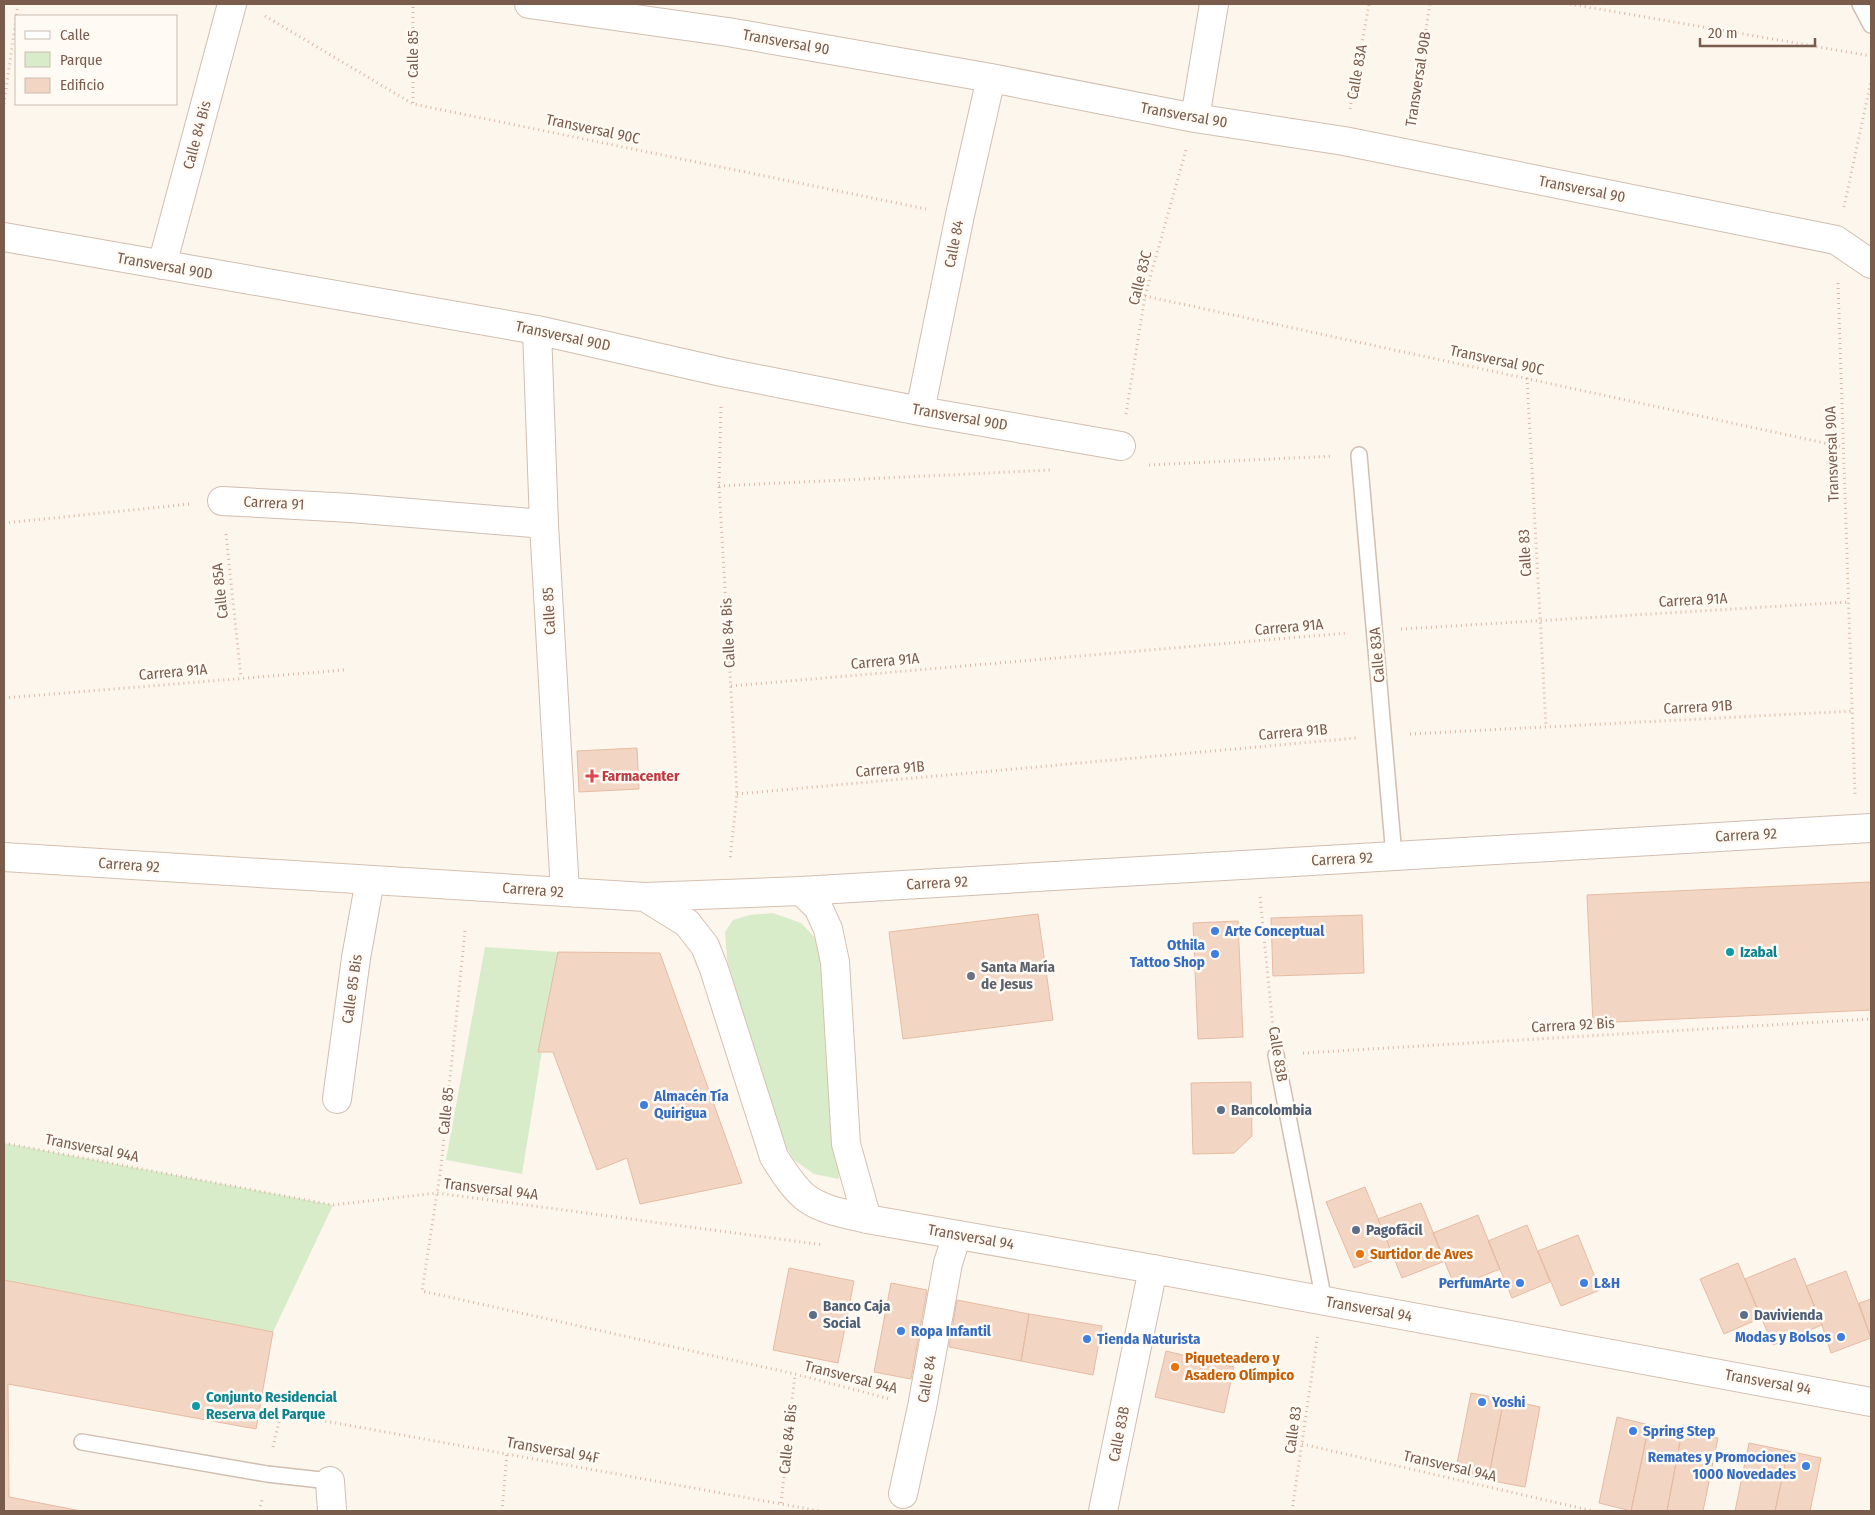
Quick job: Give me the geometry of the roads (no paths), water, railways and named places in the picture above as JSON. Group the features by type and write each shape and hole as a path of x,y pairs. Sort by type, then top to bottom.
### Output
{"street":[{"name":"Calle 84 Bis","path":"162,266 232,4"},
{"name":"Transversal 90","path":"529,4 728,32 991,78 1195,118 1344,141 1836,240 1871,264"},
{"path":"1195,118 1214,4"},
{"name":"Calle 84","path":"920,411 960,215 991,78"},
{"name":"Transversal 90D","path":"4,237 537,330 722,372 920,411 1121,446"},
{"name":"Calle 85","path":"537,330 544,524 565,892"},
{"name":"Carrera 91","path":"222,501 351,508 544,524"},
{"name":"Carrera 92","path":"4,857 645,898 802,891 1864,829"},
{"name":"Calle 85 Bis","path":"337,1099 356,958 370,880"},
{"path":"802,891 818,907 828,929 835,962 846,1144 867,1219"},
{"name":"Transversal 94","path":"645,898 686,924 705,946 774,1157 789,1180 806,1198 825,1208 867,1219 1153,1269 1871,1402"},
{"name":"Calle 84","path":"903,1494 922,1407 948,1263 956,1235"},
{"name":"Calle 83B","path":"1103,1511 1153,1269"},
{"path":"330,1481 332,1511"}],"lane":[{"path":"1860,4 1871,25"},
{"name":"Calle 83A","path":"1359,455 1394,856"},
{"name":"Calle 83B","path":"1276,1054 1324,1301"},
{"path":"82,1442 267,1474 330,1481"}],"place":[{"name":"Farmacenter","path":"592,776"},
{"name":"Arte Conceptual","path":"1215,931"},
{"name":"Izabal","path":"1730,952"},
{"name":"Othila Tattoo Shop","path":"1215,954"},
{"name":"Santa María de Jesus","path":"971,976"},
{"name":"Almacén Tía Quirigua","path":"644,1105"},
{"name":"Bancolombia","path":"1221,1110"},
{"name":"Pagofãcil","path":"1356,1230"},
{"name":"Surtidor de Aves","path":"1360,1254"},
{"name":"PerfumArte","path":"1520,1283"},
{"name":"L&H","path":"1584,1283"},
{"name":"Banco Caja Social","path":"813,1315"},
{"name":"Davivienda","path":"1744,1315"},
{"name":"Ropa Infantil","path":"901,1331"},
{"name":"Modas y Bolsos","path":"1841,1337"},
{"name":"Tienda Naturista","path":"1087,1339"},
{"name":"Piqueteadero y Asadero Olímpico","path":"1175,1367"},
{"name":"Yoshi","path":"1482,1402"},
{"name":"Conjunto Residencial Reserva del Parque","path":"196,1406"},
{"name":"Spring Step","path":"1633,1431"},
{"name":"Remates y Promociones 1000 Novedades","path":"1806,1466"}]}
